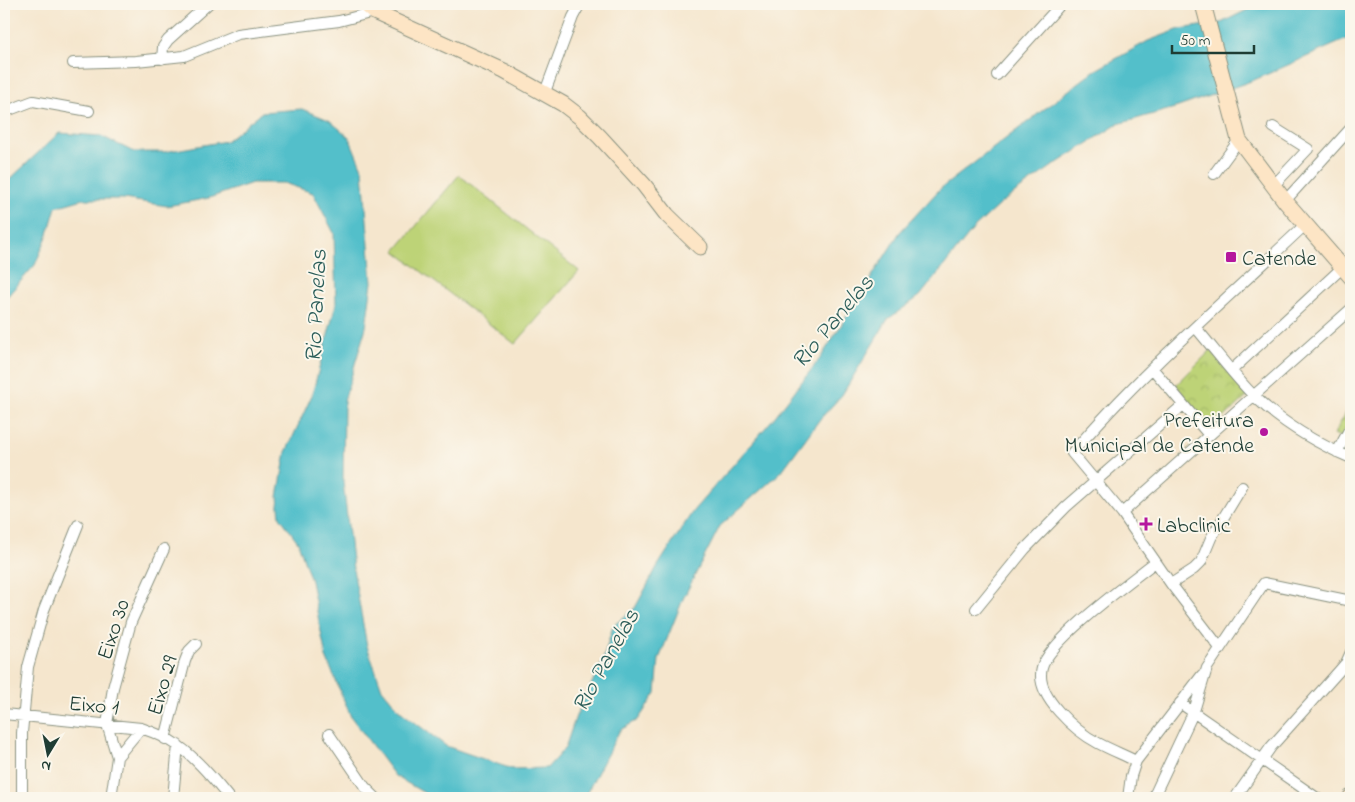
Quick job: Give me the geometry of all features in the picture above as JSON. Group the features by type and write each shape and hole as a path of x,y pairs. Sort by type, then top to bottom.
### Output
{"street":[{"path":"162,59 163,47 168,40 208,4"},
{"path":"544,92 580,4"},
{"path":"1048,4 1049,16"},
{"path":"997,74 1061,4"},
{"path":"73,63 162,59 184,56 238,34 339,21 369,8 504,71 544,92 580,117 644,185 667,214 700,247"},
{"path":"1205,10 1239,140 1285,201 1347,272 1232,370"},
{"path":"4,112 33,101 89,110"},
{"path":"1273,127 1308,149 1274,185"},
{"path":"1285,201 1351,128"},
{"path":"1214,174 1239,140"},
{"path":"1220,648 1155,562 1122,513 1072,453 1152,368 1306,224"},
{"path":"1122,513 1351,309"},
{"path":"1196,328 1253,395 1288,424 1327,447 1351,458"},
{"path":"1152,368 1209,435"},
{"path":"976,609 1025,549 1066,508 1183,405"},
{"path":"1337,452 1351,426"},
{"path":"1171,584 1194,569 1200,562 1211,538 1242,487"},
{"path":"22,798 23,716 28,666 37,632 61,565 78,525"},
{"name":"Eixo 30","path":"108,724 113,688 131,622 164,549"},
{"path":"1136,762 1097,743 1079,731 1051,701 1040,681 1042,668 1048,656 1077,625 1155,562"},
{"path":"1128,798 1131,776 1136,762 1207,668 1264,583 1351,601"},
{"name":"Eixo 29","path":"166,739 185,661 189,651 196,644"},
{"path":"1235,798 1271,747 1342,667 1351,652"},
{"path":"1153,798 1194,711 1207,668"},
{"path":"1180,703 1317,798"},
{"name":"Eixo 1","path":"4,714 141,728 178,745 229,798"},
{"path":"108,724 117,758 111,798"},
{"path":"117,758 141,728"},
{"path":"329,734 365,787 376,798"},
{"path":"174,798 178,745"}],"green space":[{"path":"459,175 579,271 515,344 395,251"},
{"path":"1211,350 1249,395 1211,429 1176,385"},
{"path":"1351,404 1351,442 1334,434"}],"water":[{"name":"Rio Panelas","path":"1259,4 1351,4 1351,39 1347,39 1254,80 1178,107 1118,124 1054,165 1001,203 974,228 920,296 888,319 842,395 820,419 781,472 720,526 683,599 659,659 656,693 638,720 620,730 584,798 433,798 395,776 351,717 326,657 311,581 298,542 280,517 278,497 286,452 312,395 336,304 334,233 313,193 284,183 252,183 209,198 167,206 124,199 83,199 56,207 48,234 35,265 4,300 4,189 7,182 59,133 101,136 134,152 164,152 226,141 262,112 302,109 329,120 349,137 363,171 372,282 366,327 344,401 343,482 353,569 367,646 382,689 400,711 446,746 512,769 547,768 565,748 576,716 603,660 613,626 635,608 657,567 693,511 773,419 821,357 900,232 940,189 1094,71 1148,41 1180,29 1221,23"}],"place":[{"name":"Catende","path":"1231,257"},
{"name":"Prefeitura Municipal de Catende","path":"1264,432"},
{"name":"Labclinic","path":"1146,524"}]}
